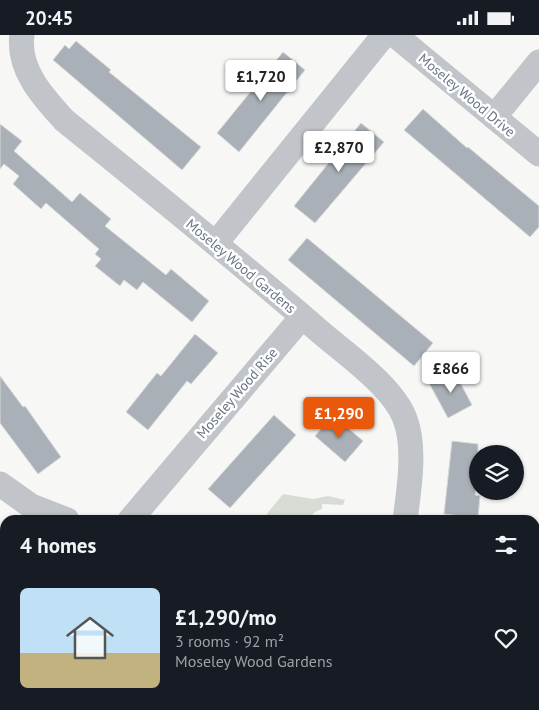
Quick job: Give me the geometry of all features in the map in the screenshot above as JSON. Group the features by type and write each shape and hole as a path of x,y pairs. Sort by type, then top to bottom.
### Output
{"street":[{"name":"Moseley Wood Gardens","path":"22,35 23,57 32,81 46,101 64,120 216,243 381,385 394,400 405,419 410,448 410,477 406,515"},
{"path":"216,243 384,35"},
{"name":"Moseley Wood Drive","path":"395,35 539,154"},
{"path":"494,117 539,62"},
{"name":"Moseley Wood Rise","path":"134,515 302,317"},
{"path":"0,484 30,506 54,515"}],"shaded area":[{"path":"283,494 313,499 328,496 345,500 343,505 322,504 322,509 313,515 266,515"}],"building":[{"path":"76,41 111,70 109,72 201,147 182,170 53,60 65,45 69,49"},
{"path":"283,52 305,70 239,152 217,133"},
{"path":"423,109 467,148 539,206 539,227 530,237 404,130"},
{"path":"361,123 384,142 315,223 294,206"},
{"path":"0,124 22,141 14,151 72,202 80,193 111,219 105,226 166,275 171,269 209,301 192,322 143,282 137,290 124,280 120,286 95,266 101,259 95,254 99,249 46,203 41,209 13,184 19,176 4,164 0,169"},
{"path":"307,238 433,343 414,366 288,260"},
{"path":"195,334 218,353 191,384 187,381 148,430 126,412 157,373 161,376"},
{"path":"454,371 472,405 448,418 429,383"},
{"path":"0,376 23,407 25,406 61,457 38,474 0,423"},
{"path":"274,415 296,435 230,508 208,489"},
{"path":"333,415 363,441 345,462 315,436"},
{"path":"452,441 478,444 469,445 469,500 480,500 478,515 444,514"}]}
